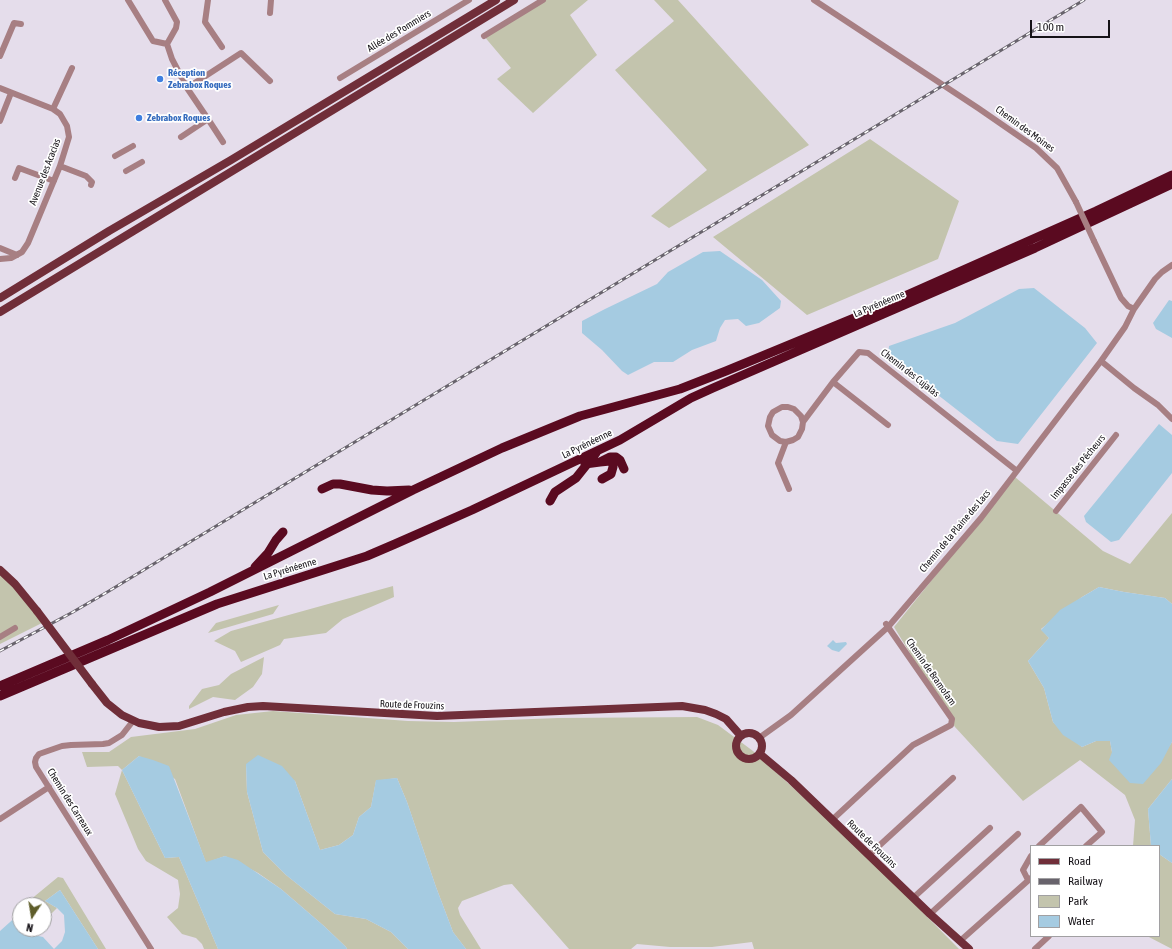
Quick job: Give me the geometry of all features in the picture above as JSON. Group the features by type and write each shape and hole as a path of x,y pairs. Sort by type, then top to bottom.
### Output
{"highway":[{"name":"La Pyrénéenne","path":"0,686 108,640 250,572 413,490 502,448 580,416 680,389 726,371 864,314 1096,211 1172,175"},
{"name":"La Pyrénéenne","path":"0,696 217,604 367,556 472,510 598,451 620,440 692,398 713,388 1035,248 1172,184"},
{"path":"576,478 598,451"},
{"path":"550,501 555,492 610,457 616,457 620,460 624,469"},
{"path":"564,467 610,461 613,464 611,474 602,479"},
{"path":"322,489 333,484 340,484 387,491 413,490"},
{"path":"250,572 268,553 283,532"}],"main road":[{"path":"0,298 496,0"},
{"path":"0,312 514,0"},
{"name":"Route de Frouzins","path":"0,570 15,584 37,610 92,684 112,708 133,721 152,726 173,727 231,710 263,706 437,716 682,706 706,710 726,719 741,736"},
{"path":"752,733 760,738 762,746 760,754 752,759 740,756 736,748 736,743 741,736 752,733"},
{"name":"Route de Frouzins","path":"760,754 791,780 913,898 969,949"}],"street":[{"path":"128,0 153,41 167,44"},
{"path":"165,0 177,22 176,28 167,44 172,59 187,88 223,142"},
{"path":"208,0 206,22 222,47"},
{"path":"270,13 271,0"},
{"name":"Allée des Pommiers","path":"340,78 469,0"},
{"path":"484,36 543,0"},
{"name":"Chemin des Moines","path":"814,0 1036,148 1057,168 1076,202 1121,298 1128,306 1134,309"},
{"path":"0,55 14,23 21,24"},
{"path":"187,88 241,53 270,81"},
{"path":"53,109 72,68"},
{"name":"Avenue des Acacias","path":"0,88 53,109 60,114 67,126 69,137 60,166 28,243 22,252 17,255"},
{"path":"0,121 11,92"},
{"path":"181,137 208,119"},
{"path":"115,156 133,146"},
{"path":"126,171 142,162"},
{"path":"60,166 86,176 92,182 91,185"},
{"path":"15,178 19,168 54,181"},
{"path":"0,248 17,255"},
{"path":"0,259 11,258 17,255"},
{"path":"1134,309 1158,276 1172,265"},
{"name":"Chemin de la Plaine des Lacs","path":"760,738 791,715 887,625 981,518 1126,327 1134,309"},
{"name":"Chemin des Cujalas","path":"786,442 793,440 800,434 803,422 832,382 858,352 868,353 1017,471"},
{"path":"1101,361 1134,388 1158,405 1172,419"},
{"path":"832,382 888,425"},
{"path":"789,489 778,463 786,442 776,439 770,432 768,423 773,412 777,409 788,407 799,413 803,422"},
{"name":"Impasse des Pêcheurs","path":"1056,510 1116,435"},
{"name":"Chemin de Bramofam","path":"832,820 913,745 951,725 952,720 887,625"},
{"path":"0,637 15,628"},
{"name":"Chemin des Carreaux","path":"133,721 122,735 109,743 62,746 39,754 34,762 151,949"},
{"path":"869,855 953,778"},
{"path":"0,819 49,787"},
{"path":"1040,845 1081,808 1102,832 1087,845"},
{"path":"913,898 990,828"},
{"path":"930,914 1018,834"},
{"path":"960,941 1029,879 1022,870 1030,858"},
{"path":"1035,949 1048,937"}],"green space":[{"path":"542,0 588,0 570,15 597,55 533,113 497,79 511,68 483,35"},
{"path":"654,0 678,0 809,145 669,228 651,216 707,170 615,70 674,21"},
{"path":"870,139 959,201 938,259 807,315 713,237"},
{"path":"1015,477 1103,551 1130,564 1172,513 1172,604 1165,598 1099,587 1082,597 1041,629 1049,638 1028,661 1044,688 1053,722 1082,747 1096,741 1110,741 1112,752 1170,745 1172,742 1172,779 1148,809 1151,845 1133,845 1135,820 1125,795 1080,760 1023,801 955,727 894,627"},
{"path":"0,574 14,587 42,623 0,644"},
{"path":"393,586 394,597 343,619 326,633 284,639 280,645 241,662 235,651 214,641 231,631"},
{"path":"279,605 273,614 208,633 216,623"},
{"path":"264,657 262,674 253,687 235,700 213,697 189,709 189,706 202,689 219,685 231,674"},
{"path":"273,711 408,721 454,722 558,718 697,717 718,725 753,751 861,850 959,949 754,949 752,942 712,947 670,947 637,944 631,949 569,949 512,884 504,885 462,901 458,908 460,915 481,949 466,949 453,932 397,778 376,781 371,807 359,817 353,835 339,845 320,850 295,781 246,764 247,792 263,852 286,875 335,914 366,919 391,932 408,949 347,949 324,926 281,889 258,873 225,856 206,863 175,779 139,756 122,770 118,766 87,767 82,752 109,752 131,737 195,729 236,715"},
{"path":"122,770 165,858 179,857 218,949 204,949 202,944 196,938 182,934 167,917 178,908 180,894 178,880 146,861 138,849 115,794"},
{"path":"1160,855 1172,863 1172,949 1149,937 1160,937"},
{"path":"58,877 63,878 106,949 98,949 60,890 50,897 34,897"},
{"path":"52,905 57,908 52,913"}],"water":[{"path":"720,251 762,280 781,301 780,308 759,323 746,326 738,319 725,320 720,328 716,341 692,350 673,362 654,362 628,375 582,333 582,321 657,284 668,272 703,252"},
{"path":"1034,288 1085,328 1097,343 1018,444 997,441 888,356 889,346 955,323 1019,289"},
{"path":"1169,300 1172,301 1172,338 1156,329 1153,323"},
{"path":"1159,424 1172,435 1172,473 1119,540 1111,542 1086,522 1084,516"},
{"path":"1099,587 1165,598 1172,604 1172,742 1161,763 1143,784 1130,783 1109,760 1112,752 1110,741 1096,741 1082,747 1063,735 1053,722 1044,688 1028,661 1049,638 1041,630 1060,610"},
{"path":"833,640 836,643 846,642 847,644 839,652 832,650 827,646"},
{"path":"258,755 282,766 295,781 320,850 339,845 353,835 359,817 371,807 376,780 397,778 453,932 466,949 408,949 391,932 366,919 335,914 286,875 263,852 247,792 246,764"},
{"path":"139,756 169,766 206,862 225,856 238,860 281,889 324,926 347,949 218,949 179,857 165,858 122,770"},
{"path":"1172,779 1172,863 1160,855 1160,845 1151,845 1148,809"},
{"path":"60,890 98,949 54,949 62,941 65,932 64,915 52,905 52,897 50,897"},
{"path":"12,920 12,937 43,937 54,949 0,949 0,931"}],"railway":[{"path":"0,651 109,591 1084,0"}],"place":[{"name":"Réception Zebrabox Roques","path":"160,79"},
{"name":"Zebrabox Roques","path":"139,118"}]}
